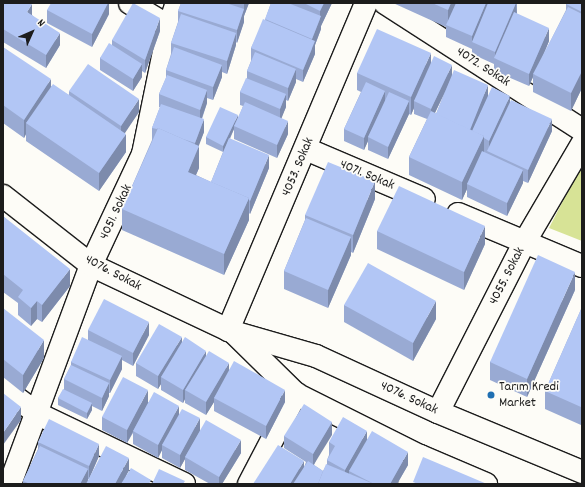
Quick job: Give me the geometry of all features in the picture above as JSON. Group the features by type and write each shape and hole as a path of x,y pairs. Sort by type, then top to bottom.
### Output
{"street":[{"path":"130,3 169,27"},
{"name":"4051. Sokak","path":"10,484 38,414 91,265 143,154 169,27 177,3"},
{"name":"4053. Sokak","path":"231,331 366,3"},
{"name":"4072. Sokak","path":"385,3 582,130"},
{"name":"4055. Sokak","path":"438,412 524,243 582,144"},
{"name":"4071. Sokak","path":"306,149 524,243 582,266"},
{"name":"4076. Sokak","path":"3,196 91,265 231,331 316,356 438,412 582,472"},
{"name":"4076. Sokak","path":"231,331 296,394 420,456 486,484"},
{"path":"3,388 38,414 184,484"},
{"path":"249,484 296,394"},
{"path":"409,484 420,456"}],"green space":[{"path":"582,164 582,241 549,228"}],"building":[{"path":"3,3 31,3 32,4 27,12 60,33 46,55 3,29"},
{"path":"51,3 108,3 92,34 47,10"},
{"path":"133,3 160,18 145,60 112,40"},
{"path":"181,3 226,3 244,9 237,30 178,11"},
{"path":"271,3 288,3 321,16 312,39 265,19"},
{"path":"304,3 324,3 320,11"},
{"path":"432,3 451,3 448,10"},
{"path":"456,3 486,3 472,36 446,25"},
{"path":"488,3 516,3 495,52 472,42"},
{"path":"582,3 582,12 566,4"},
{"path":"568,7 582,14 582,71 571,93 533,74"},
{"path":"514,12 549,28 529,74 494,58"},
{"path":"181,14 236,33 227,61 171,43"},
{"path":"263,19 315,41 303,70 251,48"},
{"path":"377,29 431,53 411,97 357,73"},
{"path":"109,43 142,64 133,79 100,58"},
{"path":"3,47 51,79 24,120 3,105"},
{"path":"174,47 222,65 213,87 166,70"},
{"path":"255,52 296,69 288,88 247,71"},
{"path":"434,56 452,65 431,109 414,101"},
{"path":"88,64 139,99 121,126 69,91"},
{"path":"454,70 488,85 470,130 436,114"},
{"path":"167,75 207,90 200,110 159,94"},
{"path":"246,78 286,94 280,109 240,92"},
{"path":"366,82 385,91 364,138 344,129"},
{"path":"53,84 126,134 99,173 26,123"},
{"path":"492,87 510,96 489,141 484,138 484,136 472,131"},
{"path":"389,92 409,101 388,147 368,137"},
{"path":"511,100 552,119 528,170 487,151"},
{"path":"245,102 288,121 277,145 234,126"},
{"path":"161,104 204,119 195,143 158,128 152,128"},
{"path":"220,107 238,115 223,146 206,137"},
{"path":"431,111 484,136 462,182 409,157"},
{"path":"158,128 199,146 188,172 249,198 224,254 122,209"},
{"path":"229,138 269,155 250,201 249,198 211,182"},
{"path":"482,151 523,170 507,203 467,184"},
{"path":"328,162 375,181 353,235 305,215"},
{"path":"399,186 485,226 464,272 377,231"},
{"path":"3,216 70,269 42,305 37,301 31,308 18,297 23,290 3,274"},
{"path":"306,218 351,237 328,290 284,271"},
{"path":"538,255 575,272 527,379 490,362"},
{"path":"368,263 436,301 413,343 344,305"},
{"path":"104,299 149,322 133,353 88,330"},
{"path":"582,307 582,406 581,407 545,391"},
{"path":"3,308 44,340 23,375 3,359"},
{"path":"159,324 182,337 158,376 136,363"},
{"path":"82,337 122,356 110,380 71,362"},
{"path":"185,337 206,351 183,390 161,377"},
{"path":"209,351 229,363 206,402 185,390"},
{"path":"234,361 285,390 266,426 214,398"},
{"path":"71,365 109,383 102,398 64,379"},
{"path":"123,377 148,390 127,430 102,417"},
{"path":"63,389 92,403 87,413 58,398"},
{"path":"154,392 179,406 158,445 133,431"},
{"path":"3,393 21,407 3,433"},
{"path":"304,404 332,422 313,454 284,436"},
{"path":"182,409 200,418 180,455 162,445"},
{"path":"343,417 367,431 345,470 327,460 335,446 329,442"},
{"path":"49,419 99,444 89,466 38,442"},
{"path":"206,420 241,440 219,477 185,457"},
{"path":"372,431 408,452 390,484 374,484 349,471"},
{"path":"278,445 304,461 290,484 253,484"},
{"path":"40,446 88,469 80,484 30,484 23,481"},
{"path":"106,446 129,458 115,484 86,484"},
{"path":"423,457 487,484 418,484 413,482"},
{"path":"308,461 323,471 318,484 293,484"},
{"path":"326,464 374,484 318,484"},
{"path":"131,468 151,480 149,484 121,484"},
{"path":"159,469 185,481 183,484 152,484"}],"place":[{"name":"Tarım Kredi Market","path":"491,395"}]}
